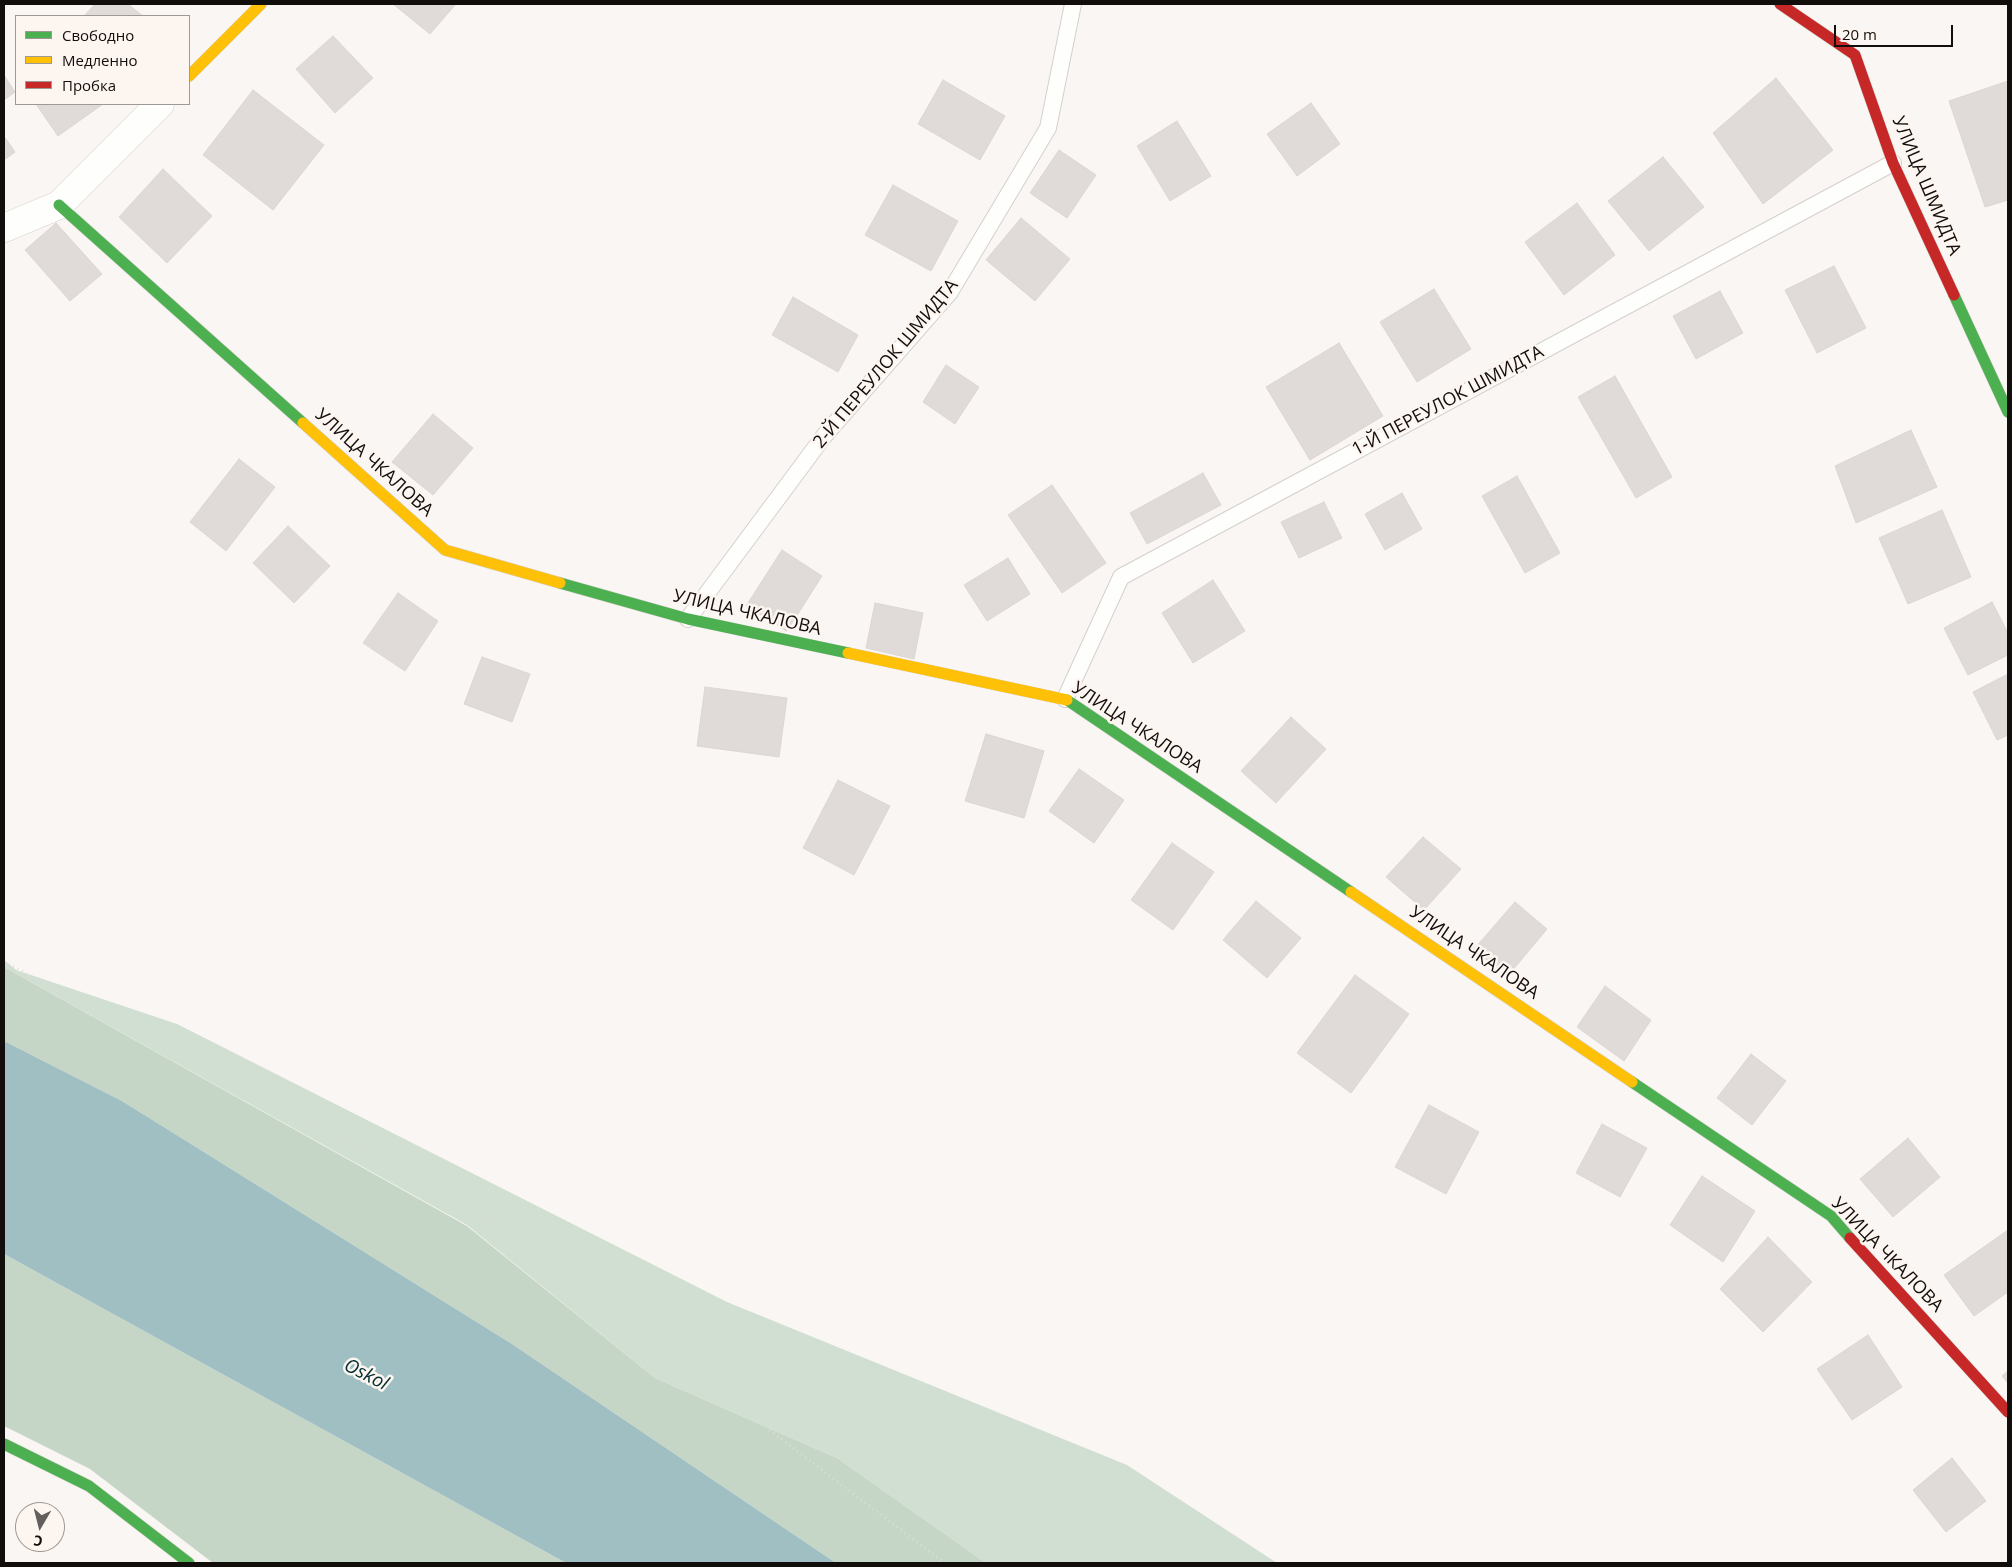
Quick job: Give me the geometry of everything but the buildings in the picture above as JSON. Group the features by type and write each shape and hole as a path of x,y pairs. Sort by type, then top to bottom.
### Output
{"street":[{"path":"190,75 261,4"},
{"name":"УЛИЦА ШМИДТА","path":"1780,4 1855,55 1894,162 2008,412"},
{"path":"4,228 59,205 159,105"},
{"name":"УЛИЦА ЧКАЛОВА","path":"59,205 445,550 688,620 1065,699 1831,1216 2008,1412"},
{"path":"4,1444 89,1486 189,1563"}],"lane":[{"name":"2-Й ПЕРЕУЛОК ШМИДТА","path":"688,620 824,436 950,292 1048,128 1073,4"},
{"name":"1-Й ПЕРЕУЛОК ШМИДТА","path":"1065,699 1121,577 1894,162"}],"path":[{"path":"4,962 397,1168 504,1228 641,1326 764,1426 945,1563"}],"green space":[{"path":"4,960 16,970 177,1024 727,1302 1127,1465 1277,1563 986,1563 837,1458 655,1378 467,1225 4,967"},
{"path":"4,967 467,1226 655,1378 837,1458 986,1563 836,1563 512,1344 122,1101 4,1041"},
{"path":"4,1254 566,1563 213,1563 90,1469 4,1426"}],"water":[{"name":"Oskol","path":"4,1041 122,1101 512,1344 836,1563 566,1563 4,1254"}],"traffic: fast":[{"path":"59,205 303,423"},
{"path":"1954,295 2008,412"},
{"path":"560,583 688,619 848,653"},
{"path":"1067,700 1351,892"},
{"path":"1632,1082 1831,1216 1850,1238"},
{"path":"4,1444 89,1486 189,1563"}],"traffic: slow":[{"path":"190,75 261,4"},
{"path":"303,423 445,550 560,583"},
{"path":"848,653 1067,700"},
{"path":"1351,892 1632,1082"}],"traffic: jam":[{"path":"1780,4 1855,55 1893,163 1954,295"},
{"path":"1850,1238 2008,1412"}]}
